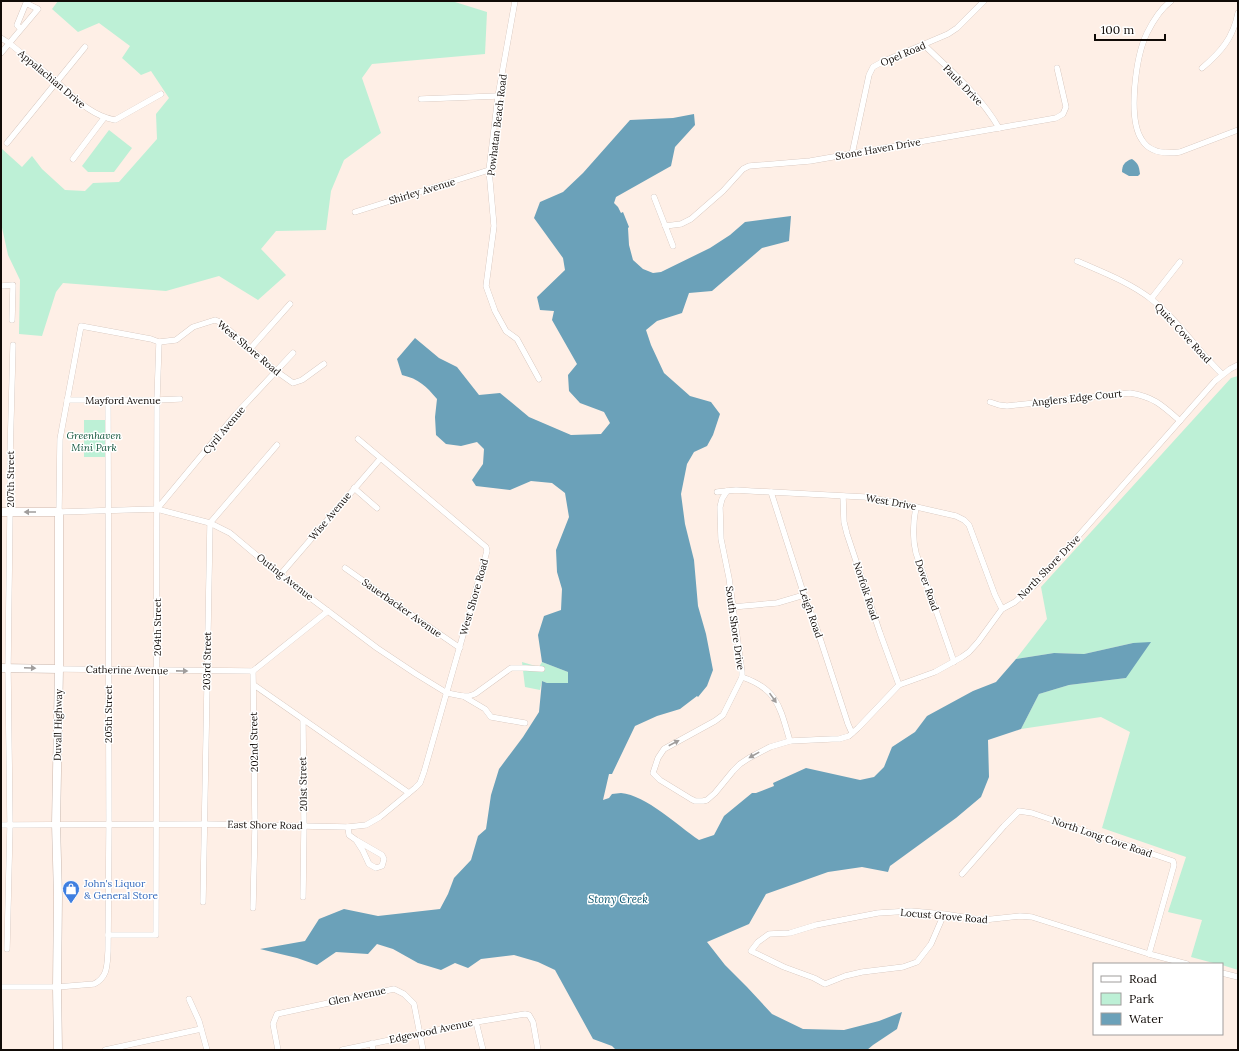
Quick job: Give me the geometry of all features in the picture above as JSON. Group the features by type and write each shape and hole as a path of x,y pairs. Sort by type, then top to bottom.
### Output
{"street":[{"name":"Powhatan Beach Road","path":"515,1 498,96 489,170 494,226 486,286 495,311 506,331 517,340 538,379"},
{"name":"Opel Road","path":"852,154 866,83 871,70 882,62 952,32 984,1"},
{"path":"1171,1 1159,13 1153,22 1141,49 1137,70 1135,118 1136,128 1142,141 1153,149 1165,153 1172,153 1180,152 1238,130"},
{"path":"1,53 38,9 26,3 16,25 21,29"},
{"path":"1202,68 1219,53 1227,43 1238,13"},
{"name":"Appalachian Drive","path":"1,38 89,110 104,118"},
{"name":"Pauls Drive","path":"924,45 973,92 990,113 998,128"},
{"path":"7,144 85,47"},
{"name":"Stone Haven Drive","path":"665,226 681,224 691,219 723,191 746,167 754,165 803,162 1047,120 1060,116 1065,110 1065,103 1057,68"},
{"path":"73,159 104,118 115,120 161,94"},
{"path":"421,99 498,96"},
{"name":"Shirley Avenue","path":"356,212 489,170"},
{"path":"654,197 673,246"},
{"name":"Quiet Cove Road","path":"1077,261 1115,277 1139,290 1151,299 1165,312 1222,374"},
{"path":"1151,299 1180,262"},
{"path":"1,286 13,285 12,320"},
{"path":"250,348 290,304"},
{"name":"West Shore Road","path":"67,400 81,326 151,339 159,342 176,340 193,327 215,320 220,322 276,371 293,382 302,380 324,364"},
{"name":"204th Street","path":"108,935 156,935 157,400 159,342"},
{"name":"207th Street","path":"8,949 10,825 4,668 10,512 13,346"},
{"name":"Cyril Avenue","path":"157,509 236,414 292,353"},
{"name":"North Shore Drive","path":"653,773 660,780 700,802 707,800 715,793 733,771 749,758 770,747 790,741 839,739 849,736 899,685 935,672 969,652 1002,610 1015,602 1036,584 1222,374 1238,365"},
{"name":"Anglers Edge Court","path":"990,402 1007,406 1130,393 1143,395 1154,399 1163,405 1180,421"},
{"name":"Mayford Avenue","path":"67,400 180,399"},
{"name":"Duvall Highway","path":"58,1050 58,896 56,824 59,669 60,438 67,400"},
{"name":"205th Street","path":"1,987 57,987 94,984 99,982 107,970 109,824 108,400"},
{"name":"West Shore Road","path":"358,439 486,548 486,555 447,693"},
{"path":"210,523 277,446"},
{"name":"Wise Avenue","path":"280,574 380,459"},
{"path":"354,488 377,508"},
{"name":"South Shore Drive","path":"653,773 658,758 664,749 715,721 723,715 742,677 721,539 721,503 727,491"},
{"name":"West Drive","path":"717,492 771,492 872,498 951,514 961,518 967,522 972,531 997,601 1002,610"},
{"name":"Leigh Road","path":"771,492 804,594 852,733"},
{"name":"Norfolk Road","path":"843,496 844,522 847,534 899,685"},
{"name":"Dover Road","path":"916,507 913,531 916,553 954,662"},
{"name":"Outing Avenue","path":"1,512 157,509 210,523 230,533 280,574 377,648 447,693 462,696 475,694 511,668 542,669"},
{"name":"203rd Street","path":"203,902 210,523"},
{"name":"Sauerbacker Avenue","path":"345,568 460,648"},
{"path":"732,607 777,603 804,594"},
{"path":"253,671 328,611"},
{"name":"Catherine Avenue","path":"4,668 253,671"},
{"name":"202nd Street","path":"253,671 255,826 253,908"},
{"path":"742,677 757,683 772,695 780,710 790,741"},
{"path":"254,685 409,793"},
{"name":"East Shore Road","path":"1,825 205,824 348,828 366,825 380,817 420,783 447,693"},
{"path":"462,696 485,709 491,717 525,723"},
{"name":"201st Street","path":"302,897 304,826 303,720"},
{"name":"North Long Cove Road","path":"962,874 1019,811 1028,812 1173,861 1174,865 1149,954"},
{"path":"348,828 350,835 356,840 382,855 384,859 382,866 376,868 371,866 356,840"},
{"name":"Locust Grove Road","path":"944,914 931,944 917,962 903,967 862,972 845,976 834,982 826,984 784,967 751,951 758,942 769,934 790,933 816,925 878,913 911,911 944,914 983,920 1020,916 1032,917 1149,954 1183,963"},
{"path":"1223,973 1238,977"},
{"name":"Glen Avenue","path":"278,1050 273,1024 277,1014 394,989 404,994 414,1004 419,1034"},
{"path":"189,999 196,1014 207,1050"},
{"name":"Edgewood Avenue","path":"342,1050 476,1022 525,1014 529,1016 533,1022 538,1050"},
{"path":"476,1022 483,1050"},
{"path":"105,1050 201,1029"},
{"path":"419,1034 423,1050"},
{"path":"372,1044 373,1050"}],"green space":[{"path":"58,1 455,1 487,12 485,54 372,64 362,78 381,133 344,160 331,191 326,230 276,231 261,249 286,275 258,300 219,276 166,291 63,283 56,292 42,336 19,334 20,280 8,255 1,223 1,148 22,167 32,156 42,169 65,190 85,191 93,183 119,182 157,139 156,114 169,98 151,71 141,75 122,58 130,46 99,23 78,32 52,9"},
{"path":"109,130 132,148 114,172 88,172 82,166"},
{"path":"1238,376 1238,970 1223,965 1223,963 1213,963 1191,957 1202,920 1168,912 1186,857 1102,828 1130,732 1101,717 1021,729 1039,694 1069,685 1126,678 1133,643 1084,654 1054,653 1016,659 1047,619 1041,587 1231,378"},
{"name":"Greenhaven Mini Park","path":"84,420 105,420 105,457 84,457"},
{"path":"522,662 539,667 542,662 568,672 569,683 547,683 542,681 540,690 525,687"}],"water":[{"name":"Stony Creek","path":"694,114 695,125 675,147 671,166 616,197 614,203 621,213 623,212 629,227 629,245 633,260 643,269 653,273 661,272 710,248 730,235 745,222 791,216 789,241 762,248 712,291 689,293 682,313 657,321 646,330 664,373 690,396 711,402 720,414 713,435 707,446 694,452 687,464 681,494 685,524 694,560 698,606 706,634 713,670 707,686 698,697 697,696 680,709 657,716 635,726 612,774 609,774 603,800 609,798 612,794 621,793 641,799 662,812 699,840 714,835 724,816 752,793 756,793 774,786 773,783 806,768 860,780 874,777 884,767 892,747 915,732 927,716 973,691 996,682 1016,659 1054,653 1084,654 1133,643 1151,642 1126,678 1069,685 1039,694 1021,729 988,740 989,777 981,797 956,818 890,866 888,872 862,867 828,872 766,894 749,924 707,942 725,965 772,1014 803,1029 844,1030 879,1021 902,1012 897,1029 867,1050 616,1050 612,1046 593,1039 555,970 538,962 514,955 481,959 468,968 455,963 441,970 418,963 393,949 377,944 368,954 336,952 317,965 297,958 260,949 305,941 319,919 344,909 378,916 440,909 454,878 471,860 478,836 486,829 491,795 499,769 523,737 539,712 542,681 547,683 568,683 568,672 542,662 538,635 544,616 561,610 562,589 557,572 556,550 569,517 565,493 552,483 531,481 510,490 476,486 472,480 483,464 484,449 477,442 461,446 446,444 436,435 435,417 437,399 422,384 402,375 397,359 415,338 439,358 457,367 479,395 500,393 529,417 571,435 601,434 610,423 604,412 580,403 569,391 568,375 577,364 552,320 554,311 540,310 537,297 565,270 563,258 534,218 540,202 563,192 583,173 630,120 673,118"},
{"path":"1132,159 1139,167 1140,174 1138,176 1129,176 1122,172 1124,164"}],"place":[{"name":"John's Liquor & General Store","path":"71,904"}]}
